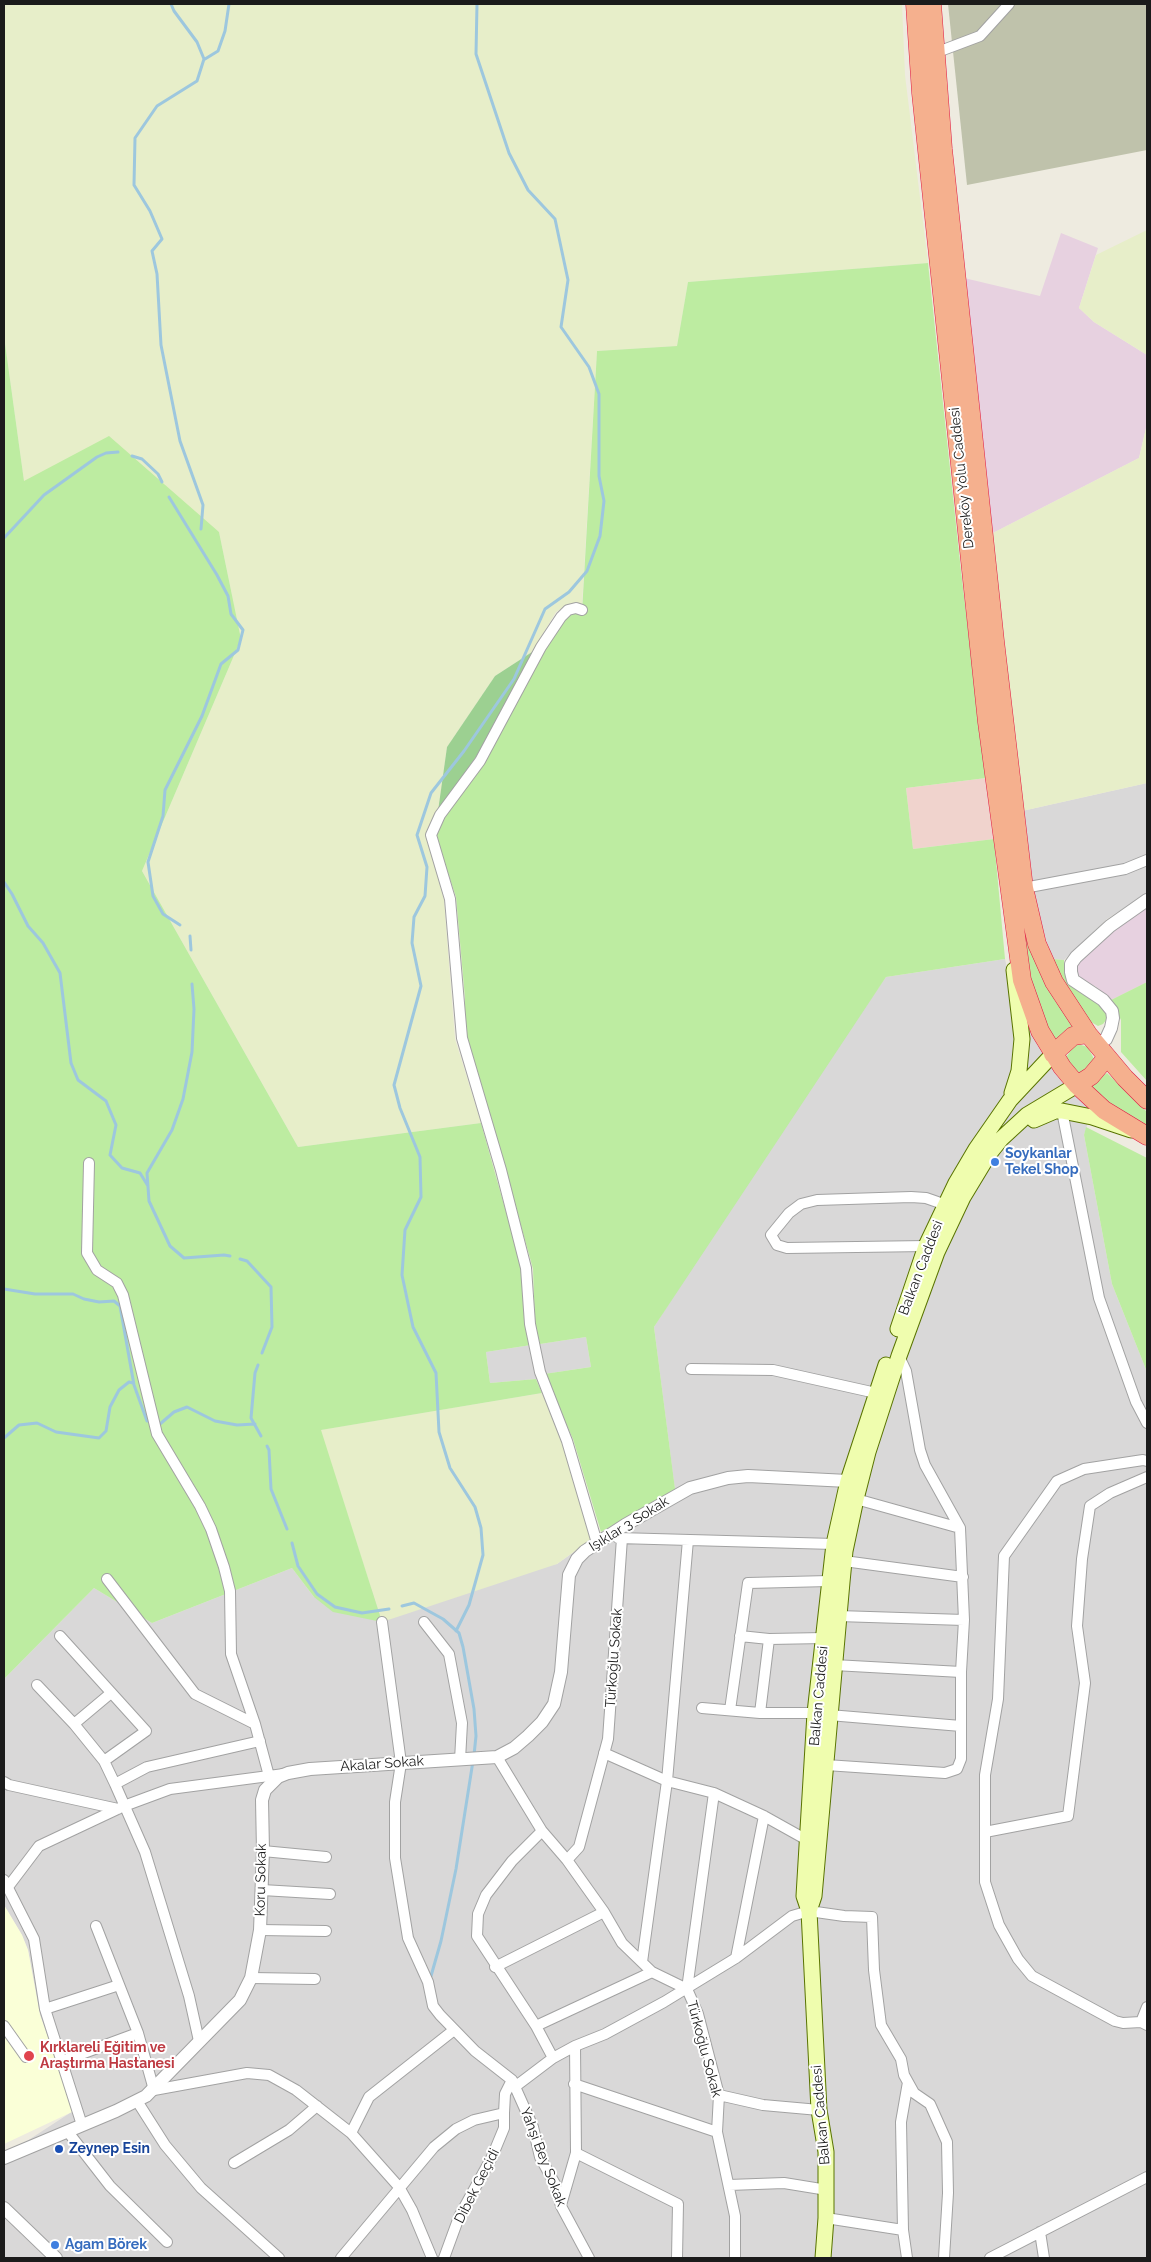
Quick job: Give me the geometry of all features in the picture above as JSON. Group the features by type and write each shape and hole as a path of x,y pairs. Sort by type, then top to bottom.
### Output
{"highway":[{"name":"Dereköy Yolu Caddesi","path":"916,4 921,93 985,703 1016,952 1028,1003 1040,1031 1053,1054 1077,1085 1104,1110 1143,1134"},
{"name":"Dereköy Yolu Caddesi","path":"932,4 935,53 995,641 1024,888 1037,944 1054,982 1097,1045 1147,1100"},
{"path":"1053,1054 1073,1036 1097,1045 1091,1076 1077,1085"}],"main road":[{"path":"1010,1100 1019,1071 1022,1040 1014,974 1016,952"},
{"name":"Balkan Caddesi","path":"809,1911 814,1896 826,1765 822,1714 834,1664 844,1560 856,1499 854,1482 876,1393 926,1246 946,1205 976,1149 1010,1100 1053,1054"},
{"name":"Balkan Caddesi","path":"823,2258 827,2190 826,2152 818,2110 809,1911 804,1896 807,1840 822,1714 824,1638 834,1544 854,1482 937,1252 963,1197 990,1154 1018,1123 1077,1085"},
{"path":"1018,1123 1055,1111 1062,1111 1092,1117 1143,1134"}],"street":[{"path":"935,53 980,36 1009,4"},
{"path":"582,610 576,608 568,610 561,617 541,647 480,761 440,815 431,835 450,899 462,1038 501,1170 526,1268 530,1324 540,1372 602,1540 622,1538 834,1544"},
{"path":"1024,888 1125,869 1147,860"},
{"path":"1097,1045 1106,1039 1111,1028 1112,1011 1103,1000 1074,980 1071,972 1072,964 1076,956 1100,935 1147,900"},
{"path":"1062,1111 1099,1298 1136,1402 1147,1423"},
{"path":"82,2126 45,2009 34,1939 6,1884 39,1846 121,1808 170,1789 270,1780 255,1724 231,1654 230,1591 211,1529 200,1506 157,1434 123,1295 117,1283 97,1270 87,1253 90,1163"},
{"path":"926,1246 787,1248 777,1245 772,1235 789,1213 801,1204 817,1200 911,1197 926,1198 946,1205"},
{"path":"826,1765 951,1772 956,1769 961,1759 961,1672 964,1620 960,1528 925,1464 920,1450 906,1371 899,1356"},
{"path":"691,1369 773,1370 876,1393"},
{"path":"1147,1462 1143,1460 1084,1469 1057,1480 1004,1556 998,1699 985,1775 985,1882 999,1925 1024,1969 1039,1980 1080,2000 1115,2021 1122,2023 1144,2023 1147,2007"},
{"name":"Işıklar 3 Sokak","path":"498,1758 528,1736 542,1722 554,1704 561,1672 569,1575 577,1558 602,1540 680,1492 728,1478 769,1476 854,1482"},
{"path":"986,1832 1068,1816 1085,1683 1077,1626 1082,1559 1090,1506 1110,1493 1147,1477"},
{"path":"856,1499 960,1528"},
{"name":"Türkoğlu Sokak","path":"567,1860 579,1847 608,1739 622,1538"},
{"path":"642,1962 667,1781 688,1540"},
{"path":"844,1560 963,1576"},
{"path":"107,1579 195,1694 255,1724"},
{"path":"730,1710 748,1583 830,1581"},
{"path":"838,1616 964,1620"},
{"path":"382,1622 401,1763 395,1802 395,1858 408,1938 428,1982 434,2006 454,2030 512,2080 516,2086 553,2058 575,2046 605,2034 736,1958 792,1916 809,1911 844,1916 872,1917 874,1970 881,2025 901,2059 904,2075 914,2093 930,2104 947,2142 948,2193 944,2258"},
{"path":"424,1622 450,1654 462,1723 462,1759"},
{"path":"60,1636 146,1730 104,1762"},
{"path":"740,1636 769,1640 824,1638"},
{"path":"760,1713 769,1640"},
{"path":"834,1664 961,1672"},
{"path":"37,1685 74,1724 104,1762 115,1784 121,1808 145,1852 189,1996 199,2041"},
{"path":"74,1724 111,1693"},
{"path":"702,1708 760,1713 822,1714 961,1726"},
{"path":"115,1784 147,1767 260,1741"},
{"path":"604,1754 667,1781 714,1793 764,1816 807,1840"},
{"name":"Türkoğlu Sokak","path":"498,1758 542,1831 567,1860 604,1912 622,1943 652,1972 687,1988 698,2014 719,2094 718,2132 735,2216 735,2258"},
{"name":"Akalar Sokak","path":"270,1780 288,1773 310,1769 498,1758"},
{"name":"Koru Sokak","path":"53,2138 137,2101 154,2090 240,2000 251,1978 260,1930 263,1851 262,1800 270,1780"},
{"path":"4,1782 9,1785 121,1808"},
{"path":"687,1988 714,1793"},
{"path":"736,1958 764,1816"},
{"path":"542,1831 512,1861 486,1895 478,1914 476,1936 536,2026 553,2058"},
{"path":"263,1851 326,1857"},
{"path":"262,1890 330,1894"},
{"path":"495,1967 604,1912"},
{"path":"96,1926 138,2033 154,2090 247,2073 269,2075 296,2090 351,2132 399,2187 412,2210 432,2258"},
{"path":"260,1930 326,1931"},
{"path":"536,2026 652,1972"},
{"path":"251,1978 315,1979"},
{"path":"45,2009 119,1985"},
{"path":"4,2026 26,2057"},
{"path":"351,2132 369,2097 454,2030"},
{"path":"62,2061 138,2033"},
{"path":"561,2206 576,2154 575,2046"},
{"name":"Dibek Geçidi","path":"444,2258 459,2217 492,2157 504,2128 505,2094 512,2080"},
{"name":"Yahşi Bey Sokak","path":"512,2080 533,2127 540,2157 554,2184 561,2206 588,2258"},
{"path":"907,2258 903,2230 901,2122 908,2082"},
{"path":"574,2084 718,2132"},
{"path":"719,2094 763,2105 818,2110"},
{"path":"137,2101 165,2145 201,2188 279,2258"},
{"path":"234,2163 290,2130 317,2106"},
{"path":"340,2258 434,2147 456,2129 474,2120 504,2112"},
{"path":"68,2132 110,2186 167,2242"},
{"path":"4,2158 53,2138"},
{"path":"4,2167 53,2138"},
{"path":"576,2154 678,2204 677,2258"},
{"path":"990,2258 1147,2177"},
{"path":"729,2186 784,2183 827,2190"},
{"path":"4,2208 56,2258"},
{"path":"826,2218 903,2230"},
{"path":"1040,2232 1044,2258"}],"shaded area":[{"path":"4,4 902,4 905,75 928,263 688,282 677,346 597,351 582,604 571,603 556,612 532,652 495,676 447,747 438,811 426,835 444,900 455,1039 481,1123 298,1147 142,871 241,639 219,532 24,481 4,336"},
{"path":"948,4 1147,4 1147,150 967,185"},
{"path":"1147,230 1147,355 1094,322 1079,308 1096,255"},
{"path":"1061,233 1098,248 1079,308 1094,322 1147,355 1147,424 1139,458 991,534 964,278 1040,296"},
{"path":"1147,424 1147,783 1022,811 991,534 1139,458"},
{"path":"986,778 994,839 913,849 906,788"},
{"path":"1147,783 1147,893 1107,919 1064,960 1052,959 1028,882 1022,811"},
{"path":"1147,908 1147,982 1111,1000 1095,986 1084,982 1077,973 1078,963 1113,930"},
{"path":"1005,959 1012,992 1038,1046 1093,1107 1084,1135 1112,1284 1147,1372 1147,2258 4,2258 4,2156 73,2111 40,2015 28,1950 22,1935 4,1905 4,1679 94,1588 152,1623 292,1568 314,1597 557,1564 616,1522 675,1490 654,1327 779,1130 886,977"},
{"path":"586,1337 591,1367 544,1374 540,1344"},
{"path":"531,1345 536,1379 490,1383 486,1352"},
{"path":"542,1393 565,1443 593,1538 557,1564 382,1622 320,1430"},
{"name":"Kırklareli Eğitim ve Araştırma Hastanesi","path":"4,1905 22,1935 28,1950 40,2015 74,2111 4,2144"}],"green space":[{"path":"928,263 961,571 986,778 906,788 913,849 994,839 1005,959 886,977 654,1327 675,1489 601,1532 573,1439 544,1374 591,1367 586,1337 540,1344 535,1325 533,1269 492,1121 464,1036 465,998 456,897 436,837 441,818 563,618 573,611 582,612 597,351 677,346 688,282"},
{"path":"4,336 24,481 109,436 219,532 241,639 142,871 298,1147 481,1123 522,1269 531,1345 486,1352 490,1383 536,1379 542,1393 321,1430 382,1622 333,1612 314,1597 292,1568 152,1623 94,1588 4,1679"},
{"path":"532,652 497,722 476,757 438,811 447,747 495,676"},
{"path":"1014,865 1041,973 1056,1002 1074,1026 1054,1043 1031,984"},
{"path":"1052,959 1064,960 1064,971 1067,979 1095,998 1107,1012 1107,1019 1103,1024 1098,1026 1091,1022 1070,996"},
{"path":"1147,982 1147,1081 1121,1052 1121,1020 1111,1000"},
{"path":"1078,1044 1088,1047 1094,1059 1084,1072 1079,1073 1075,1072 1066,1057 1074,1046"},
{"path":"1107,1073 1147,1112 1147,1130 1103,1100 1089,1086"},
{"path":"1086,1127 1147,1158 1147,1372 1112,1284 1084,1135"}],"waterway":[{"path":"171,4 197,42 204,59 197,81 157,106 135,138 134,185 150,211 162,239 152,251 157,274 161,345 180,441 203,505 201,529"},
{"path":"205,59 218,51 225,31 229,4"},
{"path":"456,1631 469,1605 483,1555 481,1528 475,1507 450,1468 439,1432 436,1373 413,1327 402,1275 405,1230 421,1197 420,1157 400,1108 394,1085 421,986 412,943 414,917 425,896 427,867 417,835 431,793 464,751 514,679 545,609 569,592 587,571 600,536 604,501 599,476 599,394 589,367 561,327 568,280 555,219 528,190 509,153 476,54 477,4"},
{"path":"4,538 44,495 97,457 106,453 118,452"},
{"path":"132,456 142,459 158,474 162,482"},
{"path":"169,497 217,575 228,596 231,614 243,630 238,650 221,664 202,716 165,790 163,816 148,862 153,896 163,914 180,925"},
{"path":"4,882 28,926 43,943 60,973 71,1063 78,1080 106,1101 116,1125 110,1155 122,1168 140,1173 148,1186"},
{"path":"190,936 191,950"},
{"path":"192,984 194,1009 192,1052 183,1099 172,1130 147,1173 149,1201 170,1246 184,1258 230,1256"},
{"path":"240,1259 247,1261 271,1287 272,1327 262,1353"},
{"path":"4,1289 35,1294 73,1294 84,1299 99,1302 114,1301 120,1306 134,1385 147,1421"},
{"path":"258,1365 255,1373 251,1418 261,1436"},
{"path":"4,1438 19,1425 37,1423 56,1432 99,1438 106,1431 110,1407 119,1390 129,1382 133,1383"},
{"path":"160,1424 174,1412 187,1407 215,1421 237,1425 255,1424"},
{"path":"267,1446 269,1450 271,1489 287,1529"},
{"path":"292,1543 298,1566 317,1594 335,1607 362,1613 389,1609"},
{"path":"402,1606 414,1603 443,1619 459,1633 474,1709 476,1736 474,1755"},
{"path":"431,1976 441,1941 456,1869 473,1761"}],"place":[{"name":"Soykanlar Tekel Shop","path":"995,1162"},
{"name":"Kırklareli Eğitim ve Araştırma Hastanesi","path":"29,2056"},
{"name":"Zeynep Esin","path":"59,2149"},
{"name":"Agam Börek","path":"55,2245"}]}
